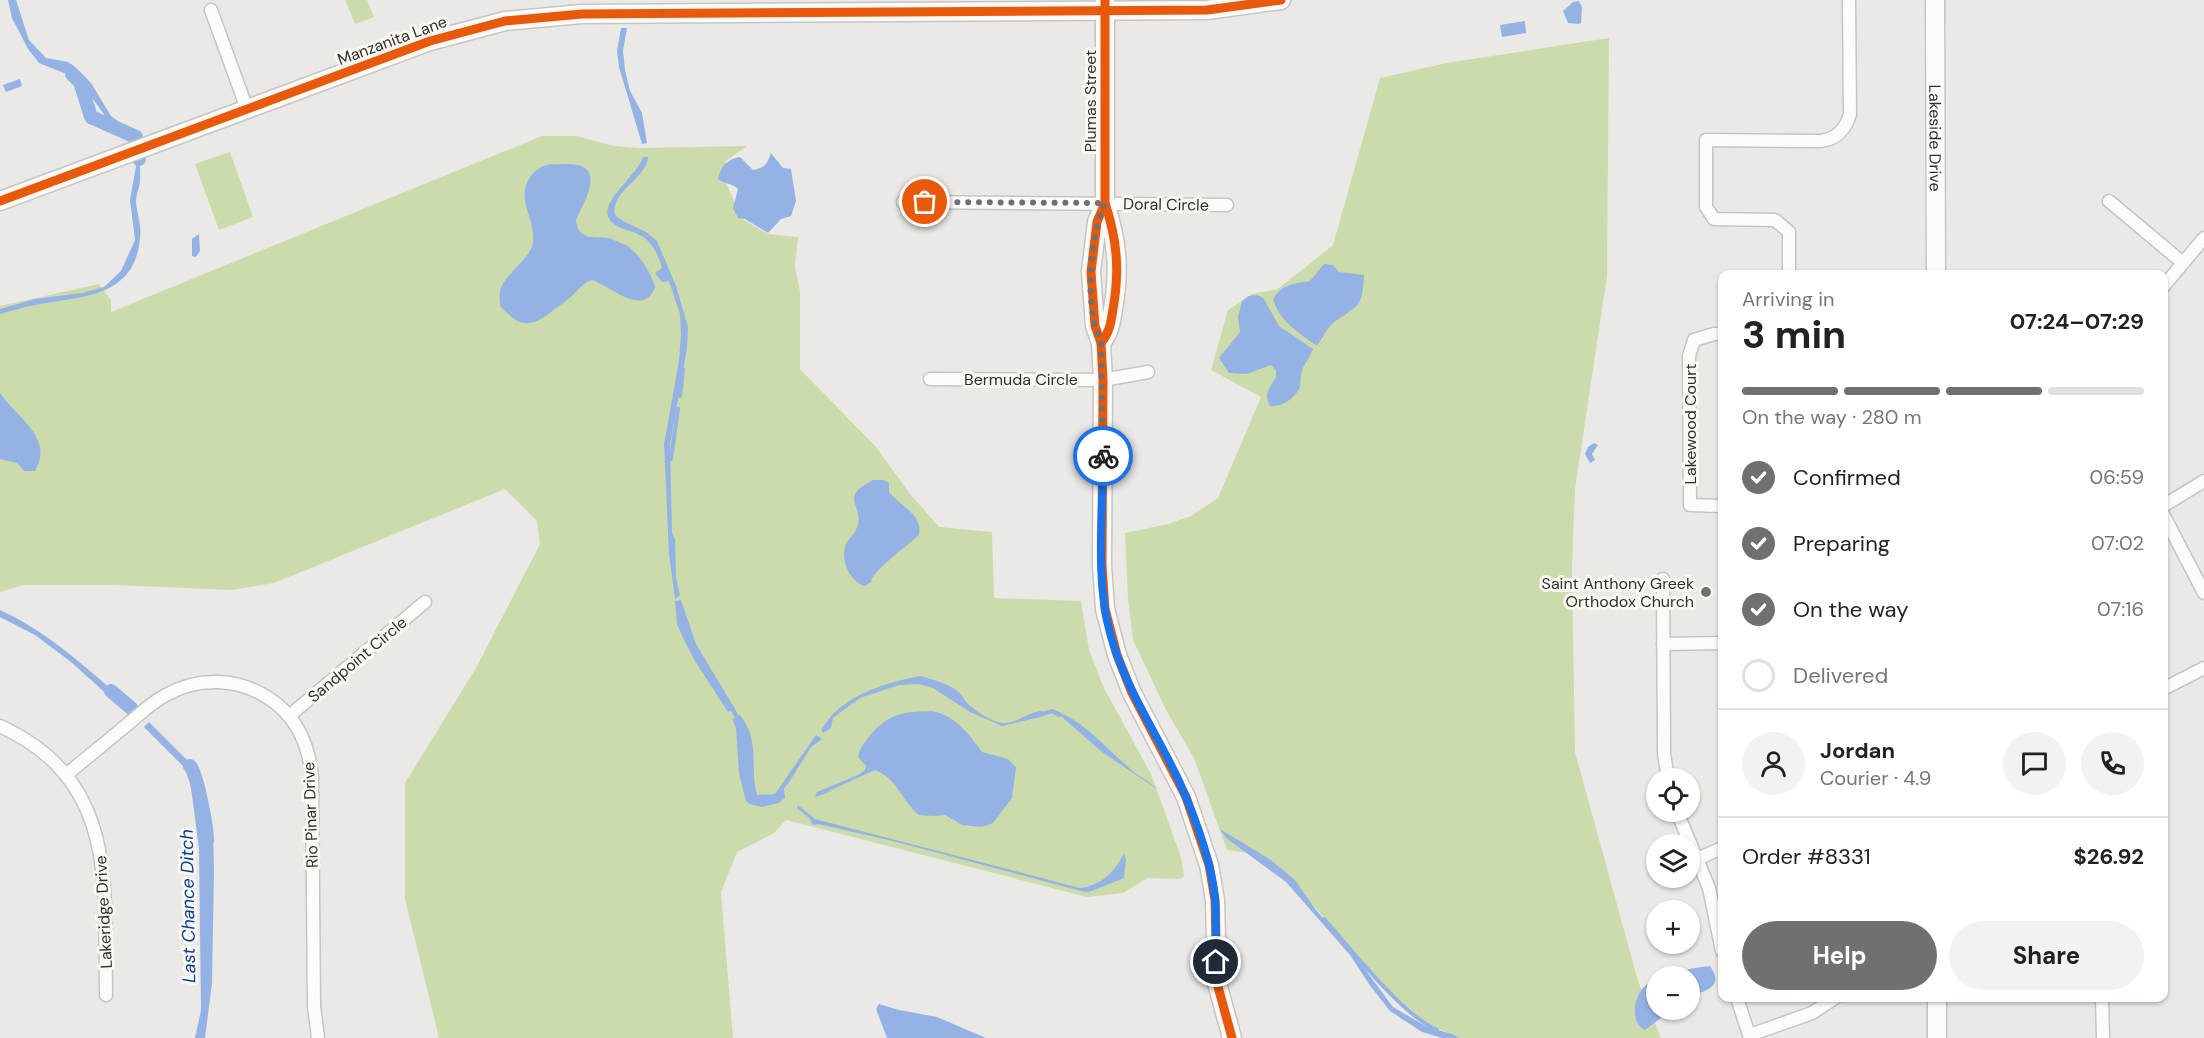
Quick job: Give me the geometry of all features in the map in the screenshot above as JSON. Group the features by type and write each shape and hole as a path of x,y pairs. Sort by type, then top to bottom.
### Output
{"street":[{"name":"Manzanita Lane","path":"0,201 430,41 505,21 555,15 1105,6 1207,10 1281,0"},
{"path":"1789,270 1789,232 1775,220 1714,219 1706,207 1706,140 1821,141 1829,140 1845,129 1850,114 1849,0"},
{"name":"Lakeside Drive","path":"1935,0 1936,270"},
{"name":"Plumas Street","path":"1101,343 1110,328 1118,278 1112,226 1105,203 1105,6"},
{"path":"211,10 247,109"},
{"path":"2109,201 2183,263"},
{"name":"Doral Circle","path":"903,202 1227,205"},
{"name":"Plumas Street","path":"1105,203 1097,222 1091,272 1095,326 1101,343 1103,380 1102,565 1105,609 1110,633 1132,693 1186,797 1209,865 1215,900 1217,984 1232,1038"},
{"path":"2168,281 2204,238"},
{"name":"Lakewood Court","path":"1718,334 1694,340 1689,356 1690,505 1718,506"},
{"name":"Bermuda Circle","path":"930,379 1103,380 1148,372"},
{"path":"2168,503 2204,481"},
{"path":"2168,524 2204,593"},
{"path":"1663,579 1664,754 1666,768"},
{"name":"Sandpoint Circle","path":"289,716 424,602"},
{"path":"1663,644 1718,644"},
{"path":"2168,686 2204,668"},
{"name":"Rio Pinar Drive","path":"66,775 159,699 179,688 195,683 211,681 245,686 261,693 289,716 306,745 311,769 314,1006 318,1038"},
{"name":"Lakeridge Drive","path":"0,726 33,744 66,775 90,816 102,859 106,995"},
{"path":"1700,858 1718,850"},
{"path":"1700,866 1709,888 1718,932"},
{"path":"1738,1002 1750,1037 1812,1013 1829,1002"},
{"path":"1937,1002 1937,1038"},
{"path":"2102,1002 2103,1038"}],"green space":[{"path":"345,0 367,0 374,17 355,24"},
{"path":"1609,38 1607,276 1575,489 1572,567 1575,752 1638,981 1646,1001 1646,1020 1654,1020 1661,1038 1456,1038 1427,1024 1381,983 1285,873 1256,854 1227,850 1194,758 1166,710 1133,640 1128,598 1125,533 1168,524 1191,516 1218,498 1261,397 1211,370 1228,310 1252,294 1278,289 1333,245 1380,78 1447,63"},
{"path":"542,136 576,136 614,146 639,148 747,146 726,161 724,178 742,219 768,234 798,237 795,266 800,292 800,369 876,447 910,494 939,527 992,532 994,598 1081,601 1089,650 1104,688 1151,774 1181,857 1184,877 1180,879 1147,878 1123,893 1087,897 786,820 774,833 737,852 721,892 733,1038 439,1038 405,899 405,783 476,668 540,544 537,521 505,489 274,583 232,590 114,585 23,585 0,592 0,306 99,284 111,300 111,312"},
{"path":"230,152 253,217 219,230 195,164"}],"water":[{"path":"8,0 16,0 29,40 46,58 68,62 74,66 91,83 111,116 135,134 140,168 136,202 140,234 136,258 128,273 116,284 87,296 0,314 0,309 35,299 82,293 104,287 121,271 135,240 130,200 136,166 128,137 113,127 88,92 69,75 39,63 28,49 12,18"},
{"path":"1579,1 1582,7 1581,23 1568,23 1563,11 1573,2"},
{"path":"1525,21 1526,33 1502,37 1500,25"},
{"path":"621,28 627,28 623,51 625,70 630,91 642,113 647,143 642,144 619,67 617,51"},
{"path":"20,79 22,86 6,92 3,85"},
{"path":"771,153 783,168 791,169 796,201 791,216 781,219 768,233 745,219 738,218 733,208 738,189 718,179 723,167 732,159 740,157 753,170 765,165"},
{"path":"643,157 648,157 646,165 618,199 615,215 646,232 657,241 676,286 688,327 687,348 670,445 672,533 675,539 676,578 680,595 675,599 669,554 664,444 679,361 680,314 669,281 662,282 655,273 662,268 653,247 639,234 618,227 610,221 608,216 610,202 635,171"},
{"path":"552,164 577,165 585,168 590,174 589,189 576,220 577,227 583,234 610,239 631,249 651,275 655,287 650,296 643,300 635,300 592,280 543,318 530,323 518,321 500,306 502,285 527,255 533,242 532,226 525,203 526,187 536,171"},
{"path":"199,234 200,251 196,257 192,256 192,239"},
{"path":"1324,264 1333,265 1339,272 1364,275 1358,305 1331,325 1317,346 1285,320 1273,299 1284,288 1310,281"},
{"path":"1258,295 1264,299 1279,326 1313,349 1303,368 1296,394 1288,401 1274,406 1270,406 1267,398 1268,391 1276,377 1276,371 1271,365 1247,374 1229,373 1219,358 1240,332 1238,317 1242,301 1249,296"},
{"path":"0,393 37,438 40,459 35,471 24,471 17,463 0,459"},
{"path":"1594,443 1598,445 1592,454 1595,460 1590,463 1585,454 1588,447"},
{"path":"873,480 883,480 889,483 889,492 918,521 919,535 884,564 871,582 865,586 851,576 844,553 846,544 856,530 859,519 854,497 862,486"},
{"path":"681,600 696,644 735,709 728,712 684,640 677,624 675,601"},
{"path":"0,610 51,640 126,702 120,706 71,662 35,635 0,617"},
{"path":"920,676 955,689 970,706 995,721 1004,723 1014,721 1039,711 1043,711 1044,716 1002,726 970,712 933,688 919,684 899,685 860,698 833,718 831,728 823,733 821,730 835,712 854,698 886,684"},
{"path":"932,711 954,721 967,732 982,752 1008,759 1016,767 1012,798 993,823 982,827 962,825 945,815 919,815 889,778 875,770 815,797 817,792 865,770 866,766 858,757 860,749 879,726 899,714"},
{"path":"1057,711 1079,723 1134,772 1157,789 1102,752 1062,717 1055,714"},
{"path":"740,715 752,744 757,795 775,794 816,735 822,739 811,747 784,788 785,798 779,803 762,807 746,801 739,774 736,728 732,719"},
{"path":"149,722 195,768 204,821 213,831 212,983 205,1038 195,1038 201,1010 199,849 189,772 144,727"},
{"path":"798,805 815,819 1080,888 1101,881 1117,866 1124,853 1126,860 1124,878 1089,892 1081,891 893,841 818,824 813,825 809,818 797,808"},
{"path":"1220,829 1271,860 1295,880 1393,1007 1427,1027 1459,1038 1442,1038 1422,1032 1390,1011 1350,955 1286,882 1226,838"},
{"path":"1710,966 1715,979 1711,987 1700,992 1700,967"},
{"path":"1646,986 1646,1020 1658,1020 1645,1030 1640,1027 1635,1016 1637,997"},
{"path":"879,1004 937,1017 986,1038 887,1038 876,1009"}],"waterway":[{"name":"Last Chance Ditch","path":"72,74 80,82 91,117 136,137 139,159"},
{"path":"680,396 683,369"},
{"path":"671,459 678,409"},
{"name":"Last Chance Ditch","path":"111,691 131,708"},
{"path":"731,706 739,721"},
{"path":"1042,714 1053,711 1059,715"},
{"name":"Last Chance Ditch","path":"190,766 198,789 207,840"},
{"path":"1324,919 1408,1011 1437,1030"}],"cycle path":[{"path":"1101,343 1111,323 1117,268 1115,243 1105,203 1105,0"},
{"path":"0,201 430,41 505,21 582,14 1207,10 1281,0"},
{"path":"1105,203 1097,222 1091,272 1095,326 1101,343 1103,380 1102,565 1105,609 1117,655 1132,693 1186,797 1209,865 1215,900 1217,983 1232,1038"}],"way so far":[{"path":"925,202 1105,203 1097,222 1091,272 1095,326 1101,343 1103,456"}],"place":[{"name":"Saint Anthony Greek Orthodox Church","path":"1706,592"}],"route":[{"path":"1103,456 1102,565 1105,609 1110,633 1132,693 1178,780 1194,818 1212,879 1215,900 1216,962"}]}
